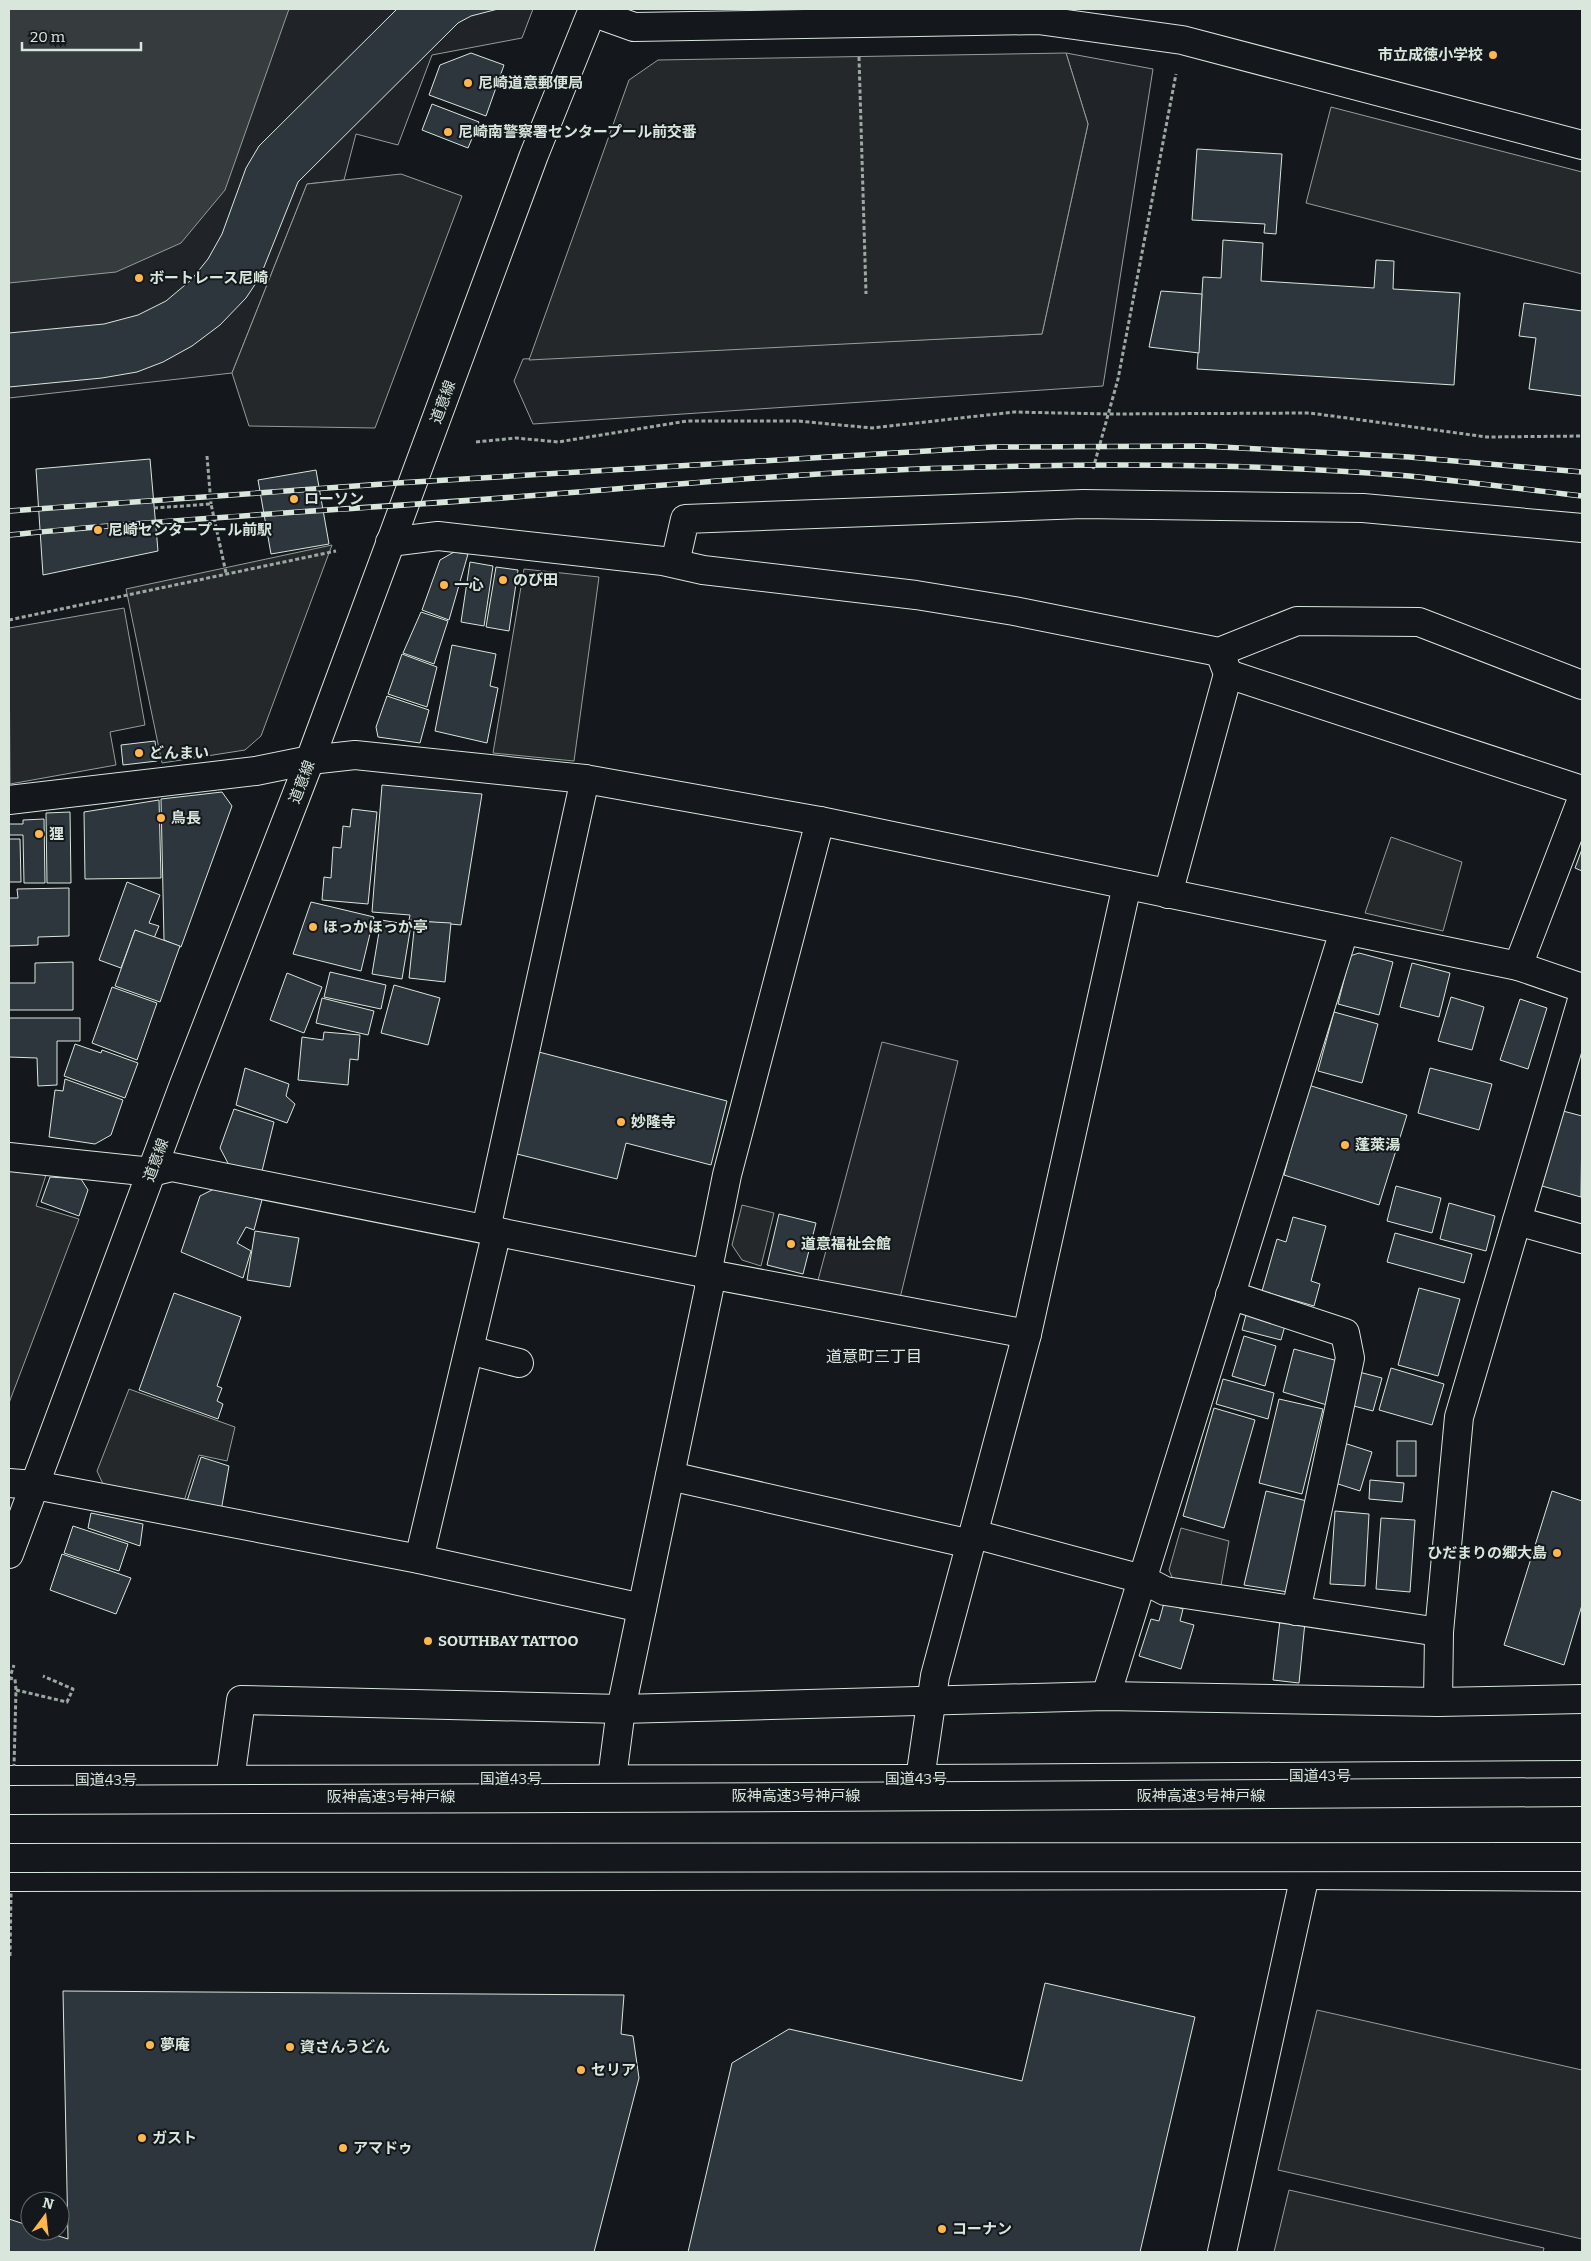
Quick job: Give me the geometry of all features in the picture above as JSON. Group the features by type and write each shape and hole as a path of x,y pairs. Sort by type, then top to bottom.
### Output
{"main road":[{"path":"592,11 634,27 1038,20 1182,40 1582,145"},
{"name":"道意線","path":"9,1554 183,1087 310,760 534,155 592,11"},
{"path":"675,563 685,519 1083,504 1363,508 1582,528"},
{"path":"390,542 438,536 675,563 703,570 916,595 1014,612 1224,663 1582,790"},
{"path":"1168,894 1224,663 1297,621 1419,622 1582,685"},
{"path":"9,800 256,771 310,760 355,755 585,779 820,821 1518,966 1582,988"},
{"path":"419,1560 469,1350 585,779"},
{"path":"1518,966 1582,799"},
{"path":"612,1778 621,1709 709,1290 709,1274 727,1175 820,821"},
{"path":"920,1779 933,1701 935,1676 1027,1334 1128,885"},
{"path":"1106,1696 1344,930"},
{"path":"1438,1702 1439,1632 1459,1417 1582,1000"},
{"path":"9,1157 152,1172 172,1167 709,1274 1027,1334"},
{"path":"1517,1221 1582,1239"},
{"path":"1230,1295 1346,1333 1350,1358 1296,1610"},
{"path":"469,1350 519,1363"},
{"path":"670,1476 973,1539 1142,1579 1165,1591 1439,1632"},
{"path":"9,1483 36,1485 419,1560 642,1608"},
{"path":"230,1780 241,1700 621,1709 1106,1696 1438,1702 1582,1699"},
{"name":"国道43号","path":"9,1780 920,1779 1582,1775"},
{"name":"阪神高速3号神戸線","path":"9,1800 505,1796 1283,1796 1582,1792"},
{"path":"9,1858 1582,1857"},
{"path":"9,1878 1305,1875 1582,1877"},
{"path":"1222,2252 1305,1875"}],"path":[{"path":"866,23 858,46 866,294"},
{"path":"1083,504 1118,379 1182,40"},
{"path":"476,442 516,438 558,442 687,421 798,421 872,428 1014,412 1108,414 1310,413 1487,437 1582,436"},
{"path":"207,456 211,504 226,573"},
{"path":"154,508 211,504"},
{"path":"9,620 336,551"},
{"path":"9,1680 14,1665"},
{"path":"16,1690 67,1702 73,1688 43,1676"}],"shaded area":[{"name":"ボートレース尼崎","path":"9,9 533,9 522,38 432,55 398,145 356,134 344,180 307,184 232,373 9,398"},
{"path":"9,9 289,9 225,190 181,243 116,272 9,283"},
{"path":"1066,53 1153,69 1103,386 533,424 514,381 523,359 1042,334 1088,124"},
{"path":"1066,53 1088,124 1042,334 529,360 629,80 658,60"},
{"path":"1331,107 1582,172 1582,274 1306,203"},
{"path":"401,174 462,196 375,428 249,426 232,373 307,184"},
{"path":"332,545 261,736 245,750 162,763 126,589"},
{"path":"524,569 599,577 574,761 493,753"},
{"path":"124,608 145,725 110,732 116,765 10,784 9,628"},
{"path":"1391,837 1462,862 1443,931 1365,913"},
{"path":"882,1042 958,1061 900,1298 817,1284"},
{"path":"9,1170 46,1175 36,1206 79,1219 9,1403"},
{"path":"742,1205 774,1213 761,1266 742,1260 732,1245"},
{"path":"129,1389 235,1427 227,1461 199,1455 184,1501 103,1484 97,1471"},
{"path":"1181,1528 1229,1541 1220,1591 1174,1582 1169,1570"},
{"path":"1317,2010 1582,2070 1582,2239 1278,2170"},
{"path":"1289,2190 1544,2248 1543,2252 1274,2252"}],"building":[{"path":"397,9 498,9 471,16 458,23 298,182 260,277 246,298 220,325 192,346 163,362 137,372 102,378 9,387 9,333 104,324 138,315 166,301 191,280 208,259 222,234 246,168 259,146"},
{"path":"471,53 504,65 486,116 429,95 440,65"},
{"path":"432,104 479,122 468,148 422,130"},
{"path":"1197,149 1282,154 1276,234 1264,233 1265,224 1192,220"},
{"path":"1223,240 1263,243 1261,281 1374,288 1376,260 1394,261 1393,289 1460,293 1454,385 1197,369 1203,277 1221,278"},
{"path":"1161,291 1202,294 1199,353 1149,347"},
{"path":"1524,303 1582,311 1582,396 1529,389 1536,338 1519,336"},
{"name":"尼崎センタープール前駅","path":"150,459 158,551 43,575 36,469"},
{"path":"316,470 329,544 271,554 258,480"},
{"path":"454,552 468,554 449,620 422,610 440,560"},
{"path":"470,562 493,566 484,626 461,622"},
{"path":"496,567 518,570 509,631 486,627"},
{"path":"421,612 448,621 434,664 403,653"},
{"path":"452,645 496,654 490,686 498,688 487,743 435,731"},
{"path":"402,654 437,667 427,707 388,694"},
{"path":"387,696 429,710 420,743 378,737 376,727"},
{"path":"155,741 157,761 123,765 121,745"},
{"path":"382,785 482,794 461,925 409,920 410,915 372,912"},
{"path":"222,792 232,806 181,947 164,940 161,799"},
{"path":"159,800 161,878 85,879 84,812"},
{"path":"352,809 377,812 368,904 322,900 324,877 331,878 333,847 341,848 343,826 350,827"},
{"path":"70,812 71,883 47,883 46,813"},
{"path":"44,819 45,883 24,883 23,835 9,835 9,824 23,824 23,820"},
{"path":"9,839 20,839 21,882 9,882"},
{"path":"1582,849 1582,871 1575,868"},
{"path":"127,882 160,895 149,923 159,926 154,938 135,930 121,968 99,960"},
{"path":"69,888 69,936 38,937 38,945 9,946 9,898 18,898 17,889"},
{"path":"311,902 374,917 361,971 293,954"},
{"path":"381,920 411,925 402,979 372,974"},
{"path":"415,921 451,923 445,982 409,978"},
{"path":"135,930 180,946 160,1002 115,986"},
{"path":"1359,953 1393,962 1379,1015 1338,1004 1350,956"},
{"path":"73,962 73,1010 9,1010 9,983 35,983 35,963"},
{"path":"1412,963 1450,973 1439,1017 1400,1007"},
{"path":"330,972 386,985 381,1009 324,997"},
{"path":"287,973 322,987 304,1033 270,1020"},
{"path":"394,985 440,998 428,1045 381,1033"},
{"path":"112,987 157,1003 137,1060 92,1043"},
{"path":"1451,997 1484,1007 1472,1050 1438,1041"},
{"path":"322,998 374,1011 368,1035 316,1023"},
{"path":"1520,999 1547,1008 1528,1069 1500,1060"},
{"path":"1334,1012 1378,1024 1362,1083 1318,1071"},
{"path":"9,1018 80,1018 80,1041 57,1041 57,1085 38,1086 37,1058 9,1057"},
{"path":"324,1032 360,1035 358,1060 350,1059 348,1085 298,1080 302,1037 323,1040"},
{"path":"75,1044 101,1053 102,1050 138,1063 125,1098 64,1076"},
{"name":"妙隆寺","path":"535,1051 727,1101 711,1165 626,1143 617,1179 513,1153"},
{"path":"245,1068 289,1084 286,1096 295,1104 287,1123 236,1105"},
{"path":"1430,1068 1492,1084 1479,1130 1418,1113"},
{"path":"65,1079 123,1100 111,1135 95,1144 49,1137 55,1090 63,1091"},
{"name":"蓬萊湯","path":"1308,1085 1407,1115 1379,1205 1284,1175"},
{"path":"234,1109 274,1122 261,1175 230,1167 220,1148"},
{"path":"1563,1111 1582,1116 1581,1197 1542,1186"},
{"path":"50,1177 81,1179 88,1190 79,1216 41,1202"},
{"path":"1396,1186 1441,1198 1432,1233 1387,1221"},
{"path":"218,1187 263,1196 254,1230 246,1227 237,1243 251,1251 243,1278 181,1252 200,1196"},
{"path":"1449,1203 1495,1216 1486,1251 1440,1239"},
{"name":"道意福祉会館","path":"779,1214 816,1223 803,1274 767,1265"},
{"path":"1293,1217 1326,1226 1311,1281 1320,1284 1314,1306 1262,1291 1277,1239 1286,1242"},
{"path":"255,1231 299,1238 290,1287 247,1280"},
{"path":"1395,1233 1472,1254 1464,1283 1387,1262"},
{"path":"1419,1288 1460,1299 1438,1376 1398,1365"},
{"path":"174,1293 241,1317 217,1386 222,1388 217,1401 223,1404 218,1419 139,1390"},
{"path":"1247,1311 1286,1322 1281,1340 1242,1330"},
{"path":"1244,1336 1276,1346 1265,1386 1232,1376"},
{"path":"1294,1349 1338,1361 1327,1405 1283,1392"},
{"path":"1391,1368 1444,1384 1432,1425 1379,1410"},
{"path":"1359,1372 1382,1378 1373,1411 1350,1405"},
{"path":"1223,1379 1274,1393 1268,1419 1216,1404"},
{"path":"1279,1399 1323,1409 1302,1494 1259,1483"},
{"path":"1214,1408 1255,1420 1224,1528 1183,1516"},
{"path":"1397,1441 1416,1441 1416,1476 1397,1476"},
{"path":"1344,1443 1372,1452 1360,1491 1332,1482"},
{"path":"201,1457 229,1466 221,1511 187,1501"},
{"path":"1370,1480 1404,1483 1402,1502 1369,1499"},
{"path":"1266,1491 1307,1501 1288,1592 1244,1585"},
{"name":"ひだまりの郷大島","path":"1552,1491 1582,1501 1582,1605 1564,1665 1504,1645"},
{"path":"1335,1511 1369,1514 1365,1586 1330,1584"},
{"path":"91,1513 143,1524 140,1546 88,1528"},
{"path":"1381,1518 1415,1520 1410,1592 1376,1589"},
{"path":"73,1526 128,1544 119,1571 64,1553"},
{"path":"62,1554 131,1578 116,1614 50,1590"},
{"path":"1164,1603 1183,1609 1180,1621 1194,1625 1181,1669 1139,1656 1151,1619 1159,1621"},
{"path":"1280,1620 1305,1622 1299,1683 1273,1680"},
{"path":"1045,1983 1195,2017 1140,2252 688,2252 732,2063 789,2029 1022,2081"},
{"name":"アマドゥ","path":"63,1991 624,1995 621,2034 633,2036 639,2078 594,2252 9,2252 9,2219 20,2223 20,2241 70,2241 70,2191 67,2191"}],"railway":[{"path":"9,511 397,483 993,447 1203,446 1409,457 1582,472"},
{"path":"9,535 262,514 452,502 786,476 1007,466 1180,465 1295,469 1409,476 1582,496"}],"place":[{"name":"市立成徳小学校","path":"1493,55"},
{"name":"尼崎道意郵便局","path":"468,83"},
{"name":"尼崎南警察署センタープール前交番","path":"448,132"},
{"name":"ボートレース尼崎","path":"139,278"},
{"name":"ローソン","path":"294,499"},
{"name":"尼崎センタープール前駅","path":"98,530"},
{"name":"のび田","path":"503,580"},
{"name":"一心","path":"444,585"},
{"name":"どんまい","path":"139,753"},
{"name":"鳥長","path":"161,818"},
{"name":"狸","path":"39,834"},
{"name":"ほっかほっか亭","path":"313,927"},
{"name":"妙隆寺","path":"621,1122"},
{"name":"蓬萊湯","path":"1345,1145"},
{"name":"道意福祉会館","path":"791,1244"},
{"name":"ひだまりの郷大島","path":"1557,1553"},
{"name":"SOUTHBAY TATTOO","path":"428,1641"},
{"name":"夢庵","path":"150,2045"},
{"name":"資さんうどん","path":"290,2047"},
{"name":"セリア","path":"581,2070"},
{"name":"ガスト","path":"142,2138"},
{"name":"アマドゥ","path":"343,2148"},
{"name":"コーナン","path":"942,2229"}],"district":[{"name":"道意町三丁目","path":"874,1356"}]}
